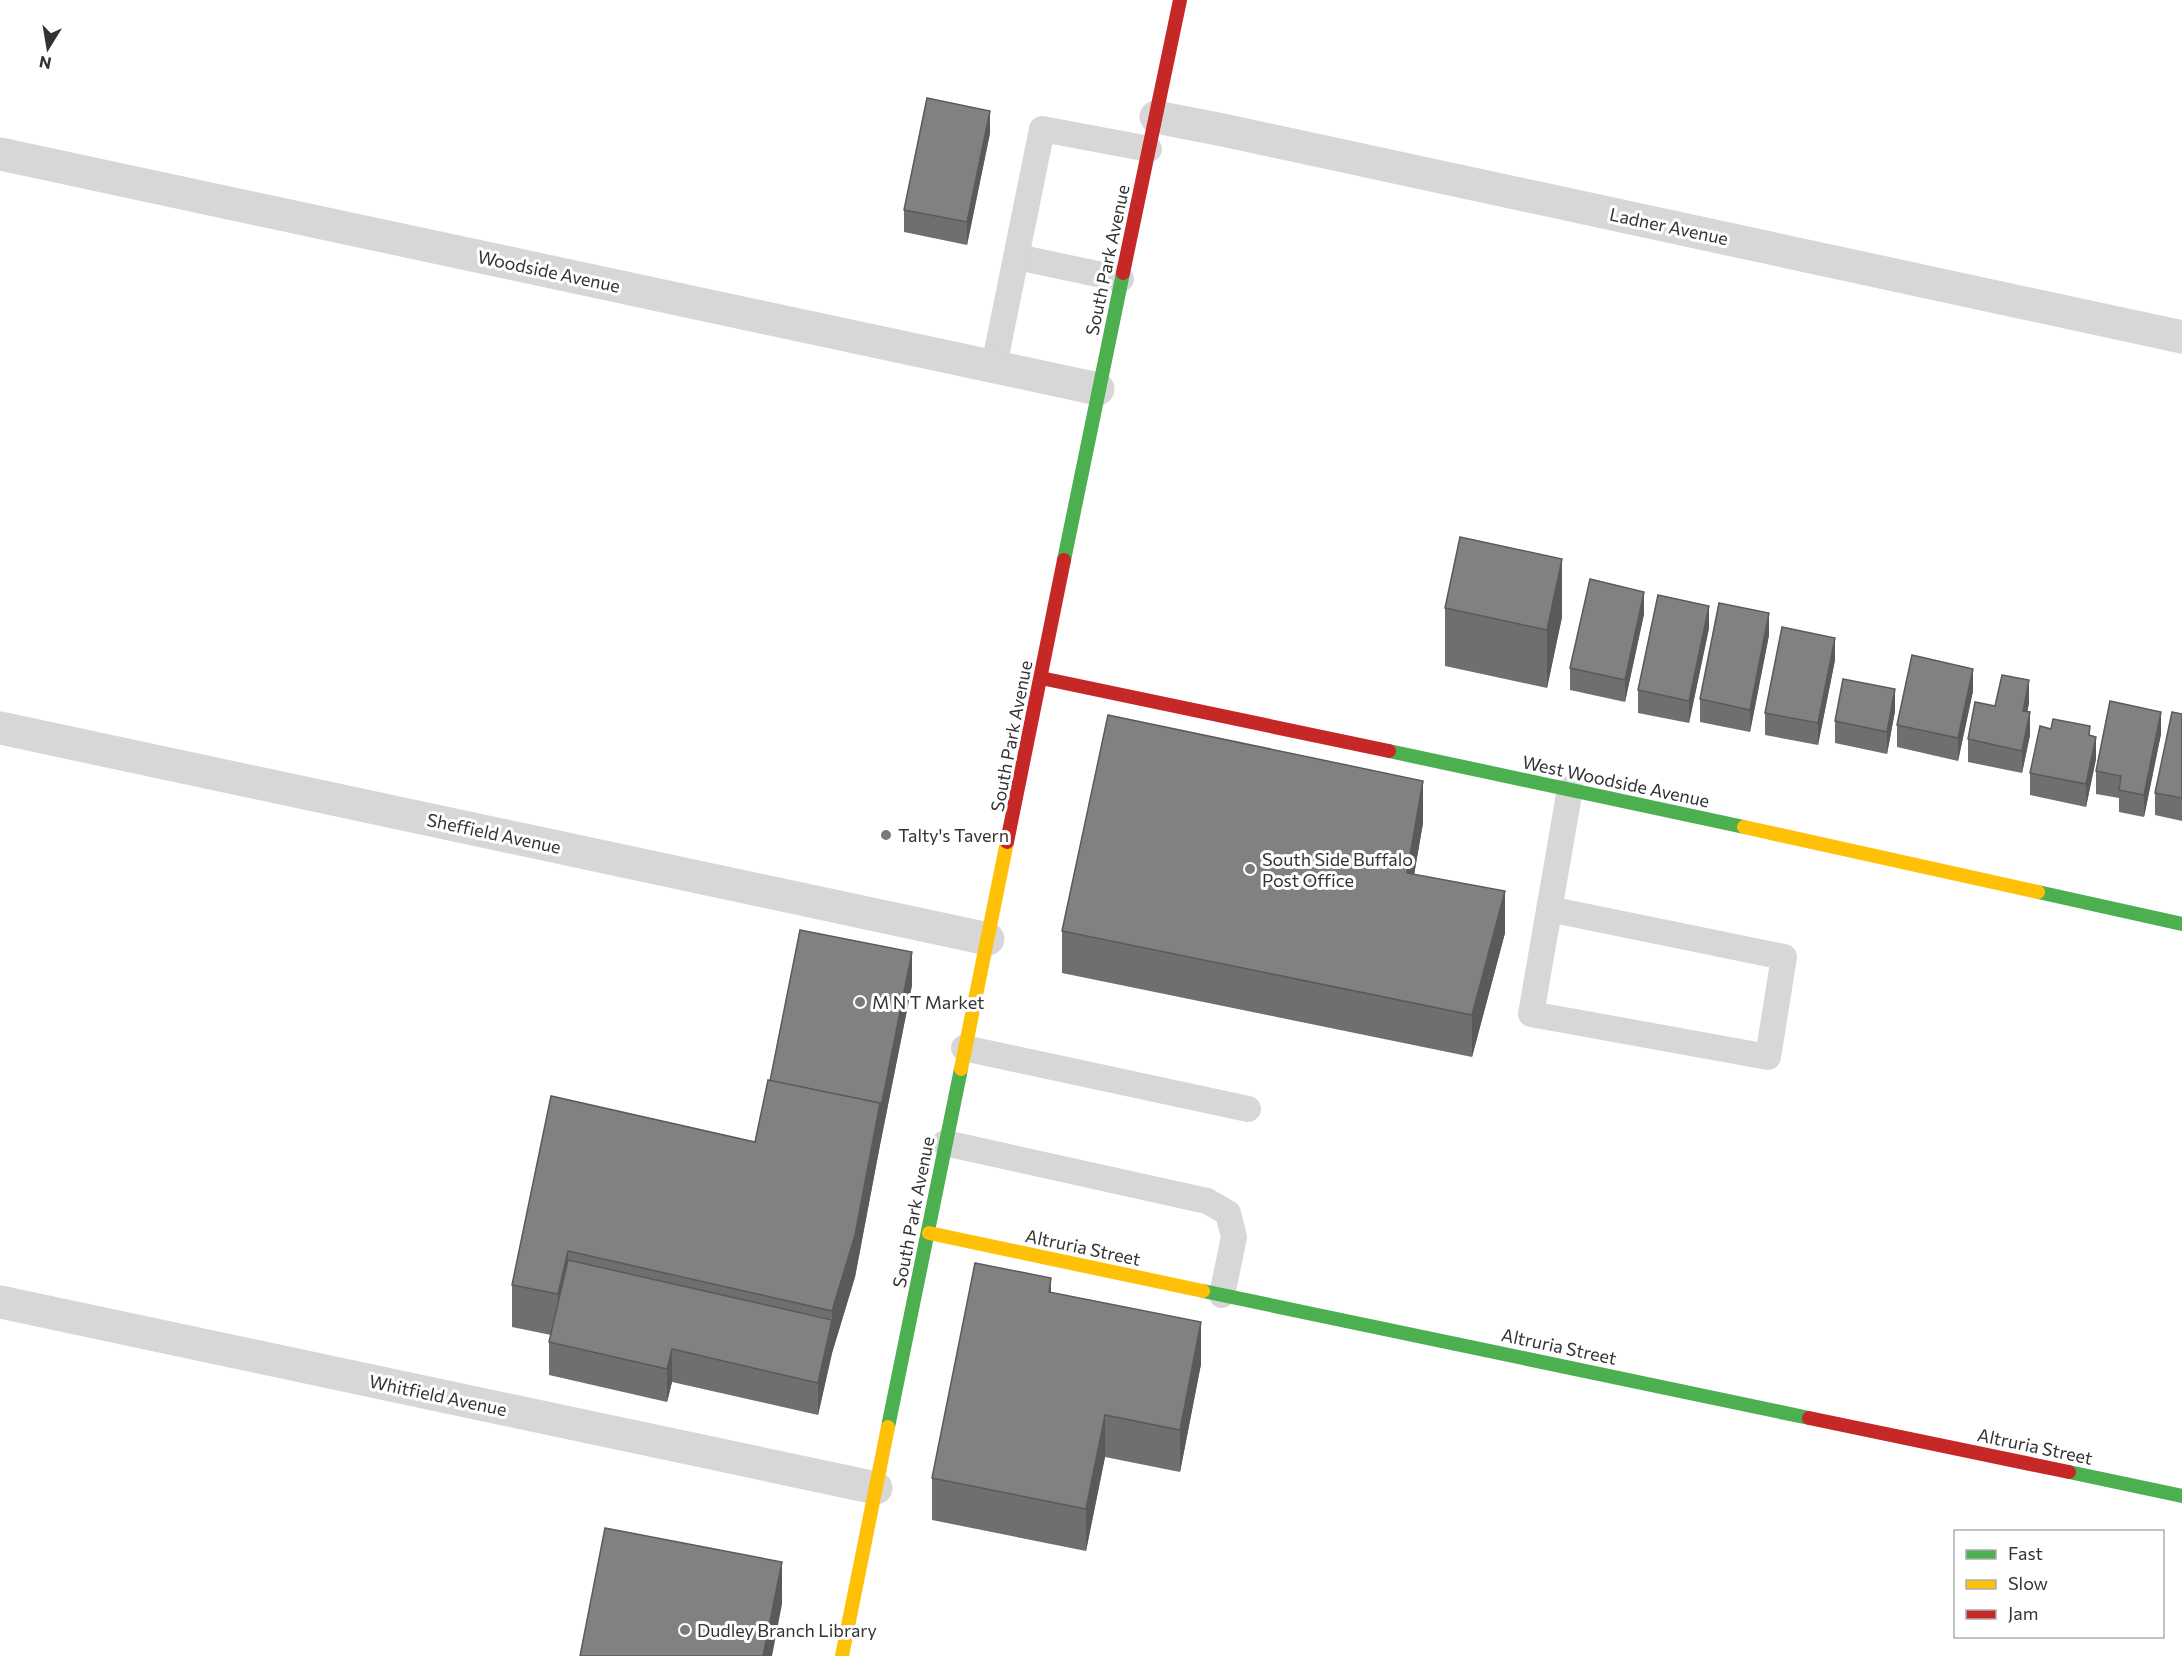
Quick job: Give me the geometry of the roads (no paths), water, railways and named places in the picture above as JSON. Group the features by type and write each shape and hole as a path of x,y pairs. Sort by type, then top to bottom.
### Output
{"street":[{"name":"South Park Avenue","path":"842,1656 1098,389 1180,0"},
{"name":"Ladner Avenue","path":"1152,133 1223,130 2182,337"},
{"name":"Woodside Avenue","path":"0,154 1098,389"},
{"name":"West Woodside Avenue","path":"1041,678 1570,789 2182,924"},
{"name":"Sheffield Avenue","path":"0,728 988,939"},
{"name":"Altruria Street","path":"929,1233 2182,1496"},
{"name":"Whitfield Avenue","path":"0,1302 876,1488"}],"lane":[{"path":"994,366 1042,129 1152,133"},
{"path":"1017,256 1121,279"},
{"path":"1549,909 1784,957 1768,1058 1531,1014 1549,909 1570,789"},
{"path":"964,1047 1248,1109"},
{"path":"945,1143 1207,1201 1228,1213 1234,1237 1222,1295"}],"place":[{"name":"Talty's Tavern","path":"886,835"},
{"name":"South Side Buffalo Post Office","path":"1250,869"},
{"name":"M N T Market","path":"860,1002"},
{"name":"Dudley Branch Library","path":"685,1630"}]}
